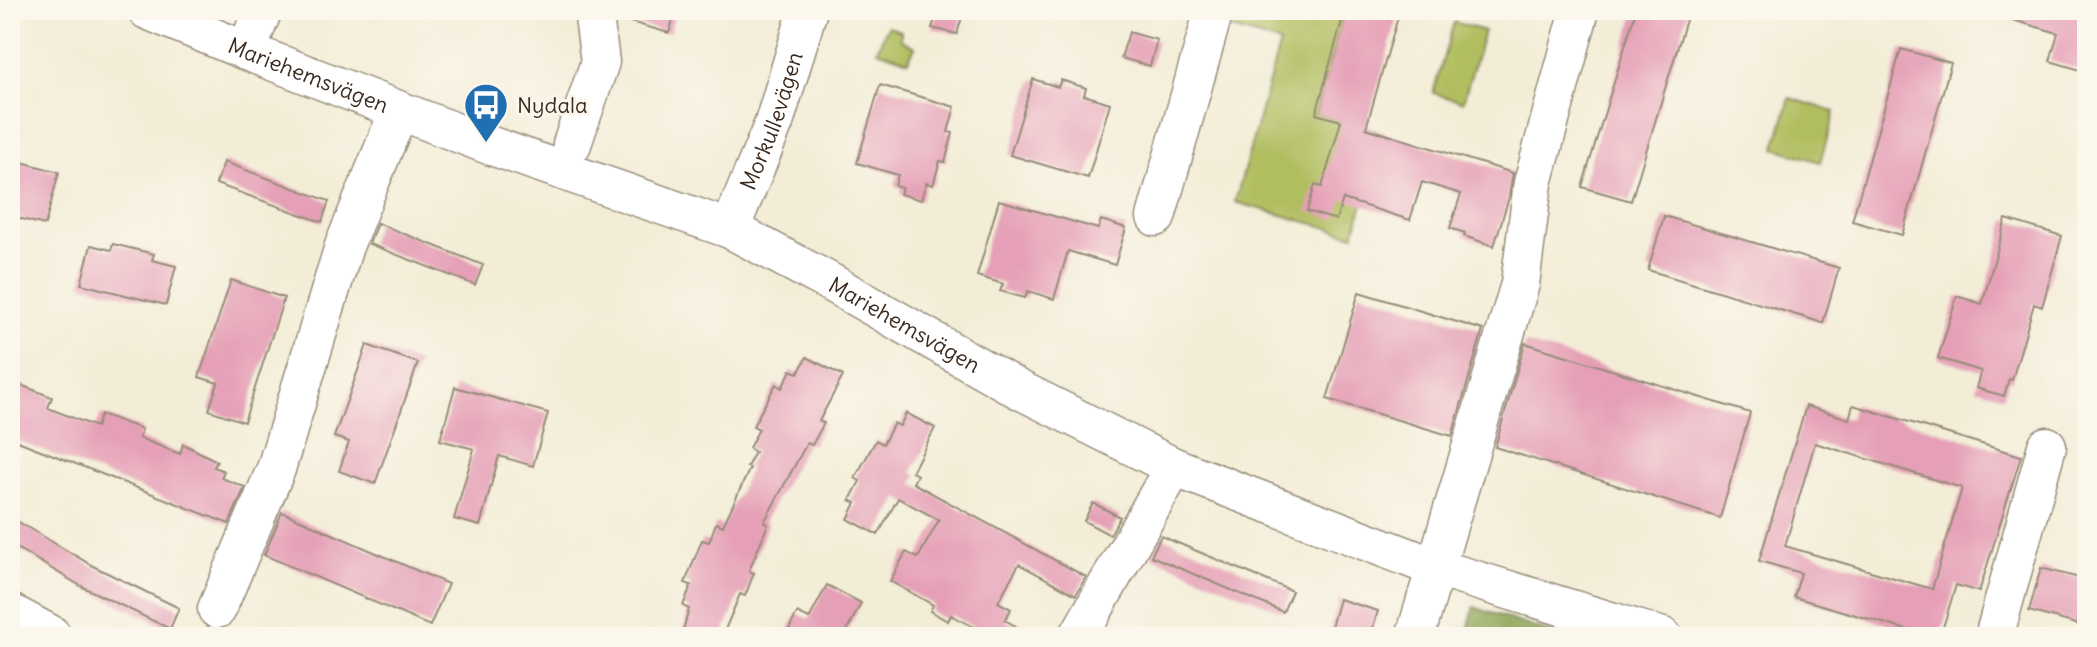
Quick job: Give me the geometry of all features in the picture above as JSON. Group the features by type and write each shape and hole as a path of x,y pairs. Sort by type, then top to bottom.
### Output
{"highway":[{"path":"10,616 49,637"}],"street":[{"name":"Mariehemsvägen","path":"147,10 399,111 730,229 1018,389 1174,467 1315,524 1436,568 1663,637"},
{"path":"246,51 263,10"},
{"path":"572,144 600,62 593,10"},
{"name":"Morkullevägen","path":"730,229 774,123 808,10"},
{"path":"1156,217 1214,10"},
{"path":"1415,637 1520,284 1533,183 1580,10"},
{"path":"217,609 276,469 344,246 399,111"},
{"path":"1994,637 2047,446"},
{"path":"1078,637 1174,467"}],"green space":[{"path":"1214,10 1345,10 1316,113 1383,133 1354,235 1235,202 1280,43 1211,23"},
{"path":"1454,22 1484,31 1463,102 1433,93"},
{"path":"888,26 901,31 901,40 915,47 908,61 877,50"},
{"path":"1790,98 1835,112 1820,162 1775,148"},
{"path":"1474,607 1562,637 1466,637"}],"building":[{"path":"615,10 676,10 669,33 616,18"},
{"path":"938,10 964,10 957,34 932,28"},
{"path":"1345,10 1400,10 1366,128 1513,173 1494,246 1450,228 1461,194 1422,182 1410,220 1343,199 1336,220 1307,211 1315,185 1322,187 1341,121 1316,114"},
{"path":"1636,10 1689,10 1631,201 1582,187"},
{"path":"2000,10 2087,10 2087,72 2050,61 2058,33 1999,16"},
{"path":"1129,32 1157,40 1150,66 1121,58"},
{"path":"1901,49 1951,63 1902,235 1852,221"},
{"path":"1033,79 1058,87 1061,80 1086,88 1084,95 1110,103 1088,178 1010,155"},
{"path":"880,85 955,107 948,132 953,133 945,162 940,161 933,185 926,183 921,200 900,194 902,188 895,186 898,175 857,163"},
{"path":"10,159 59,172 45,225 10,216"},
{"path":"224,162 329,201 322,222 216,184"},
{"path":"999,200 1098,229 1101,220 1126,228 1115,265 1068,251 1054,299 1028,291 1025,298 1000,291 1003,284 977,276"},
{"path":"1664,216 1839,268 1823,323 1648,270"},
{"path":"2006,219 2062,236 2042,307 2034,304 2012,380 2009,379 2004,396 1976,388 1981,371 1938,358 1957,296 1982,304"},
{"path":"377,223 483,265 475,285 369,244"},
{"path":"113,244 154,254 152,260 176,266 166,305 81,284 91,245 111,250"},
{"path":"231,280 284,298 244,422 209,410 218,383 199,377"},
{"path":"1359,292 1483,330 1452,436 1327,399"},
{"path":"1525,343 1750,413 1720,518 1495,447"},
{"path":"367,345 418,363 375,484 339,471 349,442 334,437"},
{"path":"807,357 843,376 819,421 824,423 812,445 807,443 764,522 768,524 749,571 754,573 745,596 740,594 722,637 681,637 689,609 683,606 691,585 685,583 702,540 709,542 716,523 723,526 750,468 747,467 755,452 749,448 759,429 753,426 776,384 782,388 791,370 798,373"},
{"path":"18,384 52,397 48,408 96,427 101,414 142,429 139,438 180,454 183,444 217,461 214,467 224,471 221,478 245,487 229,524 10,438 10,404"},
{"path":"455,387 548,413 533,466 499,456 480,526 454,519 474,449 440,440"},
{"path":"1853,405 2021,456 1979,592 1956,585 1940,637 1794,597 1801,573 1759,561 1806,406 1849,419","holes":["1815,443 1962,488 1932,589 1785,546"]},
{"path":"906,413 935,428 912,472 917,475 913,483 1086,577 1076,595 1019,564 998,602 1011,609 1005,620 1035,637 993,637 951,615 948,621 930,611 933,605 890,581 906,552 918,558 939,520 898,498 878,535 848,519 856,503 850,500 860,481 855,478 876,440 883,444 894,423 900,426"},
{"path":"1093,503 1120,517 1110,535 1084,521"},
{"path":"282,512 448,584 430,626 264,555"},
{"path":"10,517 93,566 179,608 170,629 81,586 10,544"},
{"path":"1161,536 1292,591 1283,612 1151,556"},
{"path":"2041,568 2087,580 2087,627 2029,611"},
{"path":"827,585 861,603 844,637 785,637 797,613 809,619"},
{"path":"1339,599 1378,611 1370,637 1328,637"}],"place":[{"name":"Nydala","path":"486,144"}]}
